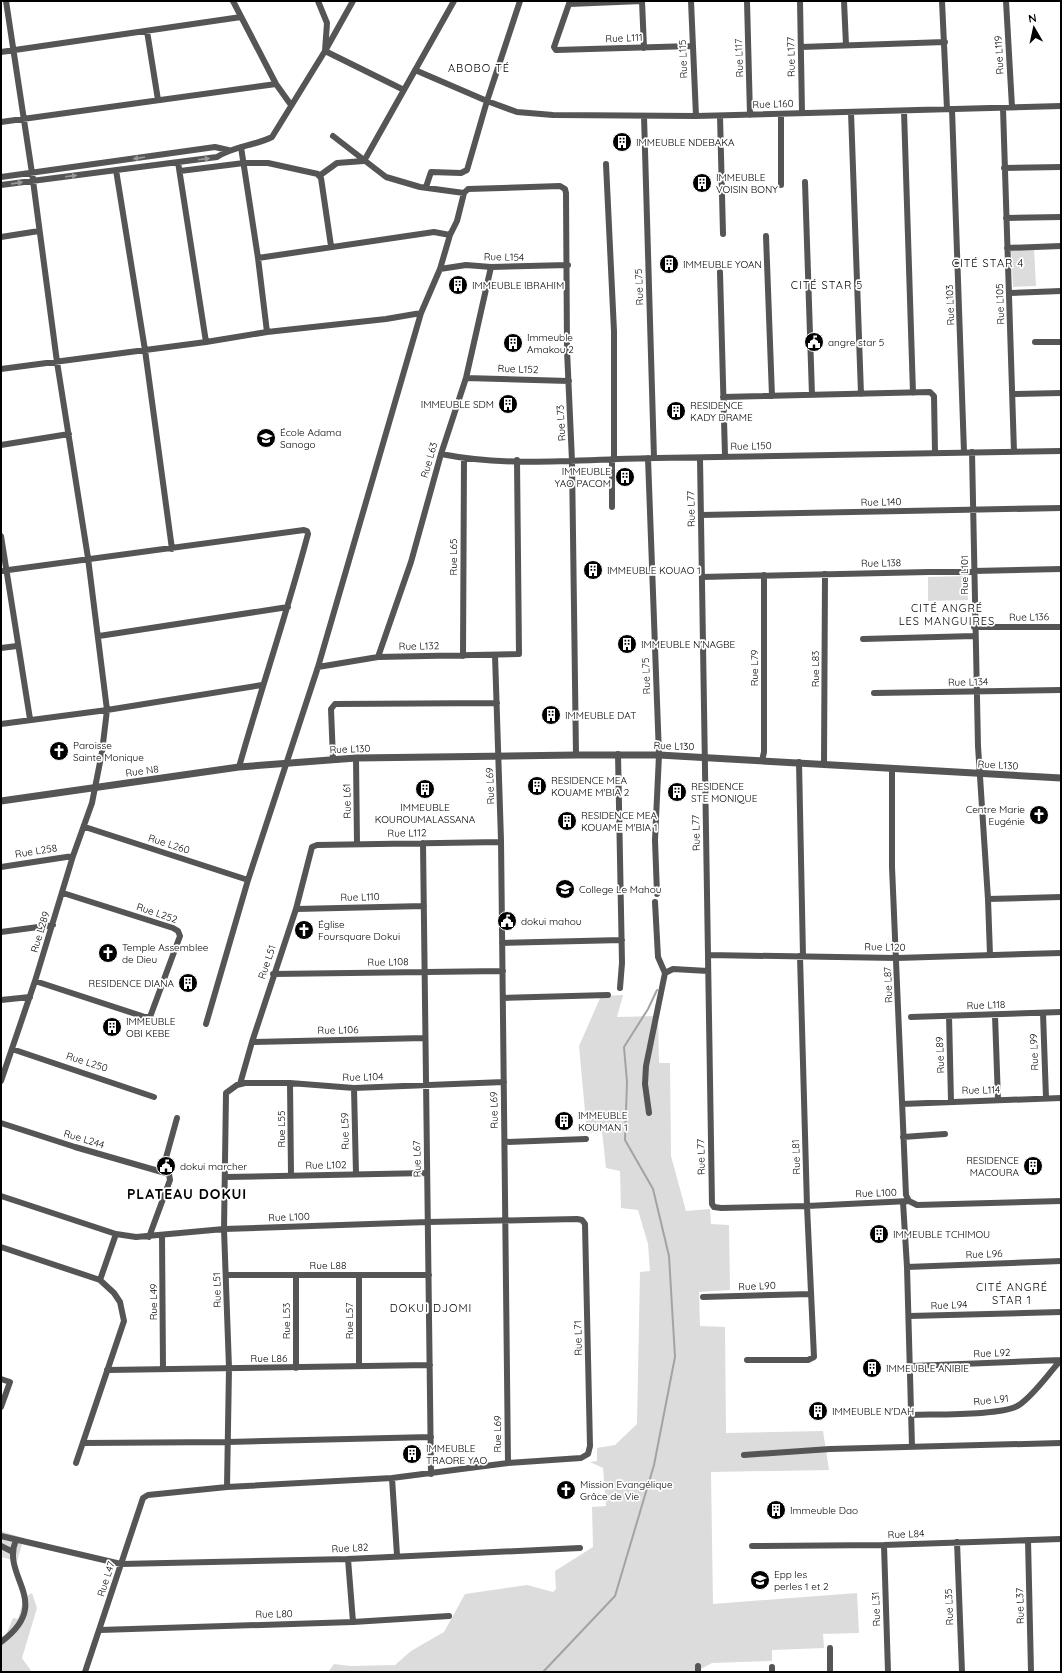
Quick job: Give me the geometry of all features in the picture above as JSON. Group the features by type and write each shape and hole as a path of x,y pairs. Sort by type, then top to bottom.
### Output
{"street":[{"name":"Rue L289","path":"1,1081 35,981 74,856 85,827 102,752 107,710 99,636 88,558 57,362 33,180 6,1"},
{"path":"233,1 276,84 291,105"},
{"path":"318,1 327,23 328,36 325,51"},
{"path":"1,185 217,157 228,150 272,137 325,51 353,1"},
{"path":"364,161 454,1"},
{"path":"426,188 431,172 461,173 467,170 487,101 520,1"},
{"path":"569,2 642,1 644,48"},
{"name":"Rue L115","path":"690,1 696,116"},
{"name":"Rue L117","path":"747,1 750,115"},
{"name":"Rue L177","path":"800,1 802,113"},
{"path":"844,1 846,45"},
{"name":"Rue L103","path":"942,1 950,109 964,452"},
{"name":"Rue L119","path":"1006,1 1012,107"},
{"name":"Rue L111","path":"569,2 554,47 556,50 692,46"},
{"path":"1,52 241,17"},
{"path":"147,31 158,100"},
{"path":"801,47 945,42"},
{"path":"325,51 404,90"},
{"name":"Rue L160","path":"415,70 487,101 517,112 553,115 720,116 1061,106"},
{"path":"1,122 276,84"},
{"name":"Rue L105","path":"1003,108 1014,452"},
{"path":"904,111 913,393"},
{"path":"851,112 861,394"},
{"path":"781,114 781,185"},
{"name":"Rue L75","path":"644,116 659,755 655,840 657,894"},
{"path":"720,116 723,234"},
{"path":"206,1024 248,880 318,667 421,313 440,269 450,235 457,221 466,191 426,188 402,183 386,177 333,136"},
{"path":"1,177 215,147 228,150"},
{"path":"241,147 258,258 267,332"},
{"path":"319,176 338,163 364,161"},
{"path":"178,162 206,342"},
{"path":"180,171 244,163 268,163 312,171 319,176 330,246"},
{"path":"606,164 614,331 612,507"},
{"path":"1004,168 1061,167"},
{"path":"116,170 145,350 172,549"},
{"path":"804,182 812,395"},
{"name":"Rue L73","path":"466,191 560,186 565,188 572,461 576,754"},
{"path":"1006,218 1061,217"},
{"path":"1,237 39,231"},
{"path":"258,258 330,246 434,232 450,235"},
{"path":"766,236 772,396"},
{"path":"1007,248 1061,246"},
{"name":"Rue L154","path":"440,269 466,265 491,267 568,266"},
{"name":"Rue L63","path":"378,657 411,562 441,454 466,378 491,267"},
{"path":"720,272 725,456"},
{"path":"1010,293 1061,291"},
{"path":"1,370 206,342 267,332 386,319 421,313"},
{"path":"1035,342 1061,342"},
{"name":"Rue L152","path":"466,378 569,381"},
{"path":"723,397 930,392 934,396 935,453"},
{"path":"1013,394 1061,393"},
{"path":"1,445 69,434"},
{"name":"Rue L150","path":"441,454 464,458 572,461 725,456 1061,451"},
{"name":"Rue L101","path":"972,452 976,692 990,955"},
{"name":"Rue L65","path":"463,656 464,458"},
{"name":"Rue L77","path":"700,458 712,1200 714,1207"},
{"name":"Rue L132","path":"318,667 378,657 517,655 520,652 517,460"},
{"name":"Rue L140","path":"701,515 1061,508"},
{"path":"4,571 88,558 172,549 304,530 307,531 308,534 288,606 262,685 239,767"},
{"path":"1,536 4,571 30,719"},
{"name":"Rue L138","path":"702,577 1061,569"},
{"name":"Rue L83","path":"824,764 825,574"},
{"name":"Rue L79","path":"762,761 764,752 764,575"},
{"path":"99,636 288,606"},
{"name":"Rue L136","path":"974,628 1061,627"},
{"path":"863,639 974,636"},
{"path":"1,648 17,646"},
{"name":"Rue L69","path":"495,655 501,842 508,1463"},
{"path":"1,724 107,710 262,685"},
{"name":"Rue L134","path":"874,693 1061,690"},
{"path":"333,759 331,709 335,704 497,703"},
{"path":"618,754 622,940 620,988"},
{"name":"Rue L130","path":"287,762 356,758 618,754 799,762 892,769 1061,778"},
{"name":"Rue L61","path":"356,758 357,844"},
{"name":"Rue N8","path":"1,801 239,767 287,762"},
{"name":"Rue L81","path":"747,1360 808,1360 813,1358 807,1206 801,956 799,762"},
{"name":"Rue L87","path":"892,769 892,866 906,1195 912,1446"},
{"name":"Rue L260","path":"85,827 248,880"},
{"name":"Rue L112","path":"313,846 501,842"},
{"name":"Rue L67","path":"423,843 431,1474"},
{"name":"Rue L51","path":"240,1084 273,974 296,908 313,846"},
{"name":"Rue L258","path":"1,867 74,856"},
{"name":"Rue L252","path":"35,981 145,1018 150,1017 180,936 178,931 173,928 63,893"},
{"path":"988,899 1061,897"},
{"path":"649,1113 645,1084 646,1066 665,973 658,957 655,902"},
{"name":"Rue L110","path":"296,908 424,906"},
{"path":"1,932 53,925"},
{"path":"502,943 622,940"},
{"name":"Rue L120","path":"708,955 897,958 1061,952"},
{"path":"665,973 673,969 708,971"},
{"name":"Rue L108","path":"273,974 503,971"},
{"path":"503,998 608,995"},
{"path":"1,1000 30,996"},
{"name":"Rue L118","path":"911,1017 1061,1012"},
{"name":"Rue L99","path":"1043,1013 1046,1098"},
{"path":"996,1015 998,1100"},
{"name":"Rue L89","path":"949,1016 951,1097"},
{"name":"Rue L106","path":"252,1042 426,1038"},
{"name":"Rue L250","path":"12,1049 154,1097"},
{"name":"Rue L104","path":"226,1093 240,1084 245,1083 290,1083 354,1088 504,1082"},
{"name":"Rue L55","path":"290,1083 291,1175"},
{"name":"Rue L59","path":"354,1088 356,1174"},
{"name":"Rue L51","path":"226,1093 226,1177 224,1229 227,1275 227,1487"},
{"name":"Rue L114","path":"902,1104 951,1097 998,1100 1061,1098"},
{"path":"149,1237 170,1180 170,1175 162,1172 177,1118"},
{"name":"Rue L244","path":"1,1123 111,1158 162,1172"},
{"path":"903,1137 945,1134"},
{"path":"505,1142 586,1139"},
{"name":"Rue L102","path":"226,1177 427,1173"},
{"name":"Rue L100","path":"1,1196 116,1234 149,1237 224,1229 506,1220 577,1219 584,1221"},
{"name":"Rue L100","path":"714,1207 807,1206 906,1202 917,1204 1061,1201"},
{"name":"Rue L71","path":"508,1463 581,1458 588,1454 590,1446 584,1221"},
{"path":"100,1280 116,1234"},
{"name":"Rue L49","path":"162,1235 163,1369"},
{"path":"1,1247 100,1280 114,1293 120,1302 124,1321 76,1463"},
{"name":"Rue L96","path":"908,1267 1061,1262"},
{"name":"Rue L88","path":"227,1275 429,1275"},
{"name":"Rue L57","path":"359,1275 359,1366"},
{"name":"Rue L53","path":"296,1276 296,1368"},
{"name":"Rue L90","path":"703,1297 811,1294"},
{"name":"Rue L94","path":"909,1316 1061,1312"},
{"name":"Rue L92","path":"911,1366 1061,1360"},
{"name":"Rue L91","path":"912,1415 998,1411 1013,1408 1023,1402 1061,1360"},
{"name":"Rue L86","path":"107,1370 430,1365"},
{"path":"1,1379 10,1382 1,1407"},
{"path":"83,1443 228,1442 431,1437"},
{"path":"744,1455 830,1449 1061,1443"},
{"path":"227,1487 392,1478 508,1463"},
{"path":"392,1478 397,1555"},
{"name":"Rue L47","path":"85,1672 143,1498 153,1493 227,1487"},
{"name":"Rue L82","path":"1,1536 121,1564 348,1559 397,1555 580,1548"},
{"name":"Rue L84","path":"752,1546 884,1545 1061,1538"},
{"path":"1,1642 17,1626 25,1609 24,1592 14,1561 13,1552 16,1540"},
{"name":"Rue L37","path":"1028,1540 1031,1672"},
{"name":"Rue L35","path":"957,1542 962,1672"},
{"name":"Rue L31","path":"884,1545 888,1672"},
{"path":"1,1546 13,1552"},
{"path":"348,1559 353,1622"},
{"name":"Rue L80","path":"100,1630 353,1622 448,1616"},
{"path":"830,1648 830,1672"}],"shaded area":[{"path":"1034,248 1036,286 1013,287 1011,249"},
{"path":"967,576 968,600 928,601 928,577"},
{"path":"623,995 617,1017 658,1016 659,1063 670,1063 671,1156 686,1211 710,1209 711,1224 729,1225 730,1290 699,1292 700,1326 725,1327 726,1433 823,1431 829,1470 711,1472 713,1604 857,1593 859,1633 823,1634 824,1648 772,1650 772,1661 712,1663 695,1672 328,1672 334,1664 350,1666 395,1665 411,1651 444,1632 465,1594 527,1585 553,1592 556,1589 555,1571 593,1547 592,1507 606,1506 603,1468 590,1462 597,1461 597,1448 615,1445 637,1424 640,1272 650,1271 648,1244 638,1210 621,1208 620,1171 606,1168 602,1131 587,1133 579,1046 601,996"},
{"path":"1,1531 24,1538 17,1561 1,1557"},
{"path":"32,1593 37,1608 22,1658 32,1672 1,1672 1,1639 6,1635 13,1618 18,1619 24,1598"}],"waterway":[{"path":"543,1672 615,1596 654,1465 675,1357 669,1256 653,1189 625,1140 627,1082 624,1047 648,1009 657,990"}],"place":[{"name":"IMMEUBLE NDEBAKA","path":"622,142"},
{"name":"IMMEUBLE VOISIN BONY","path":"702,183"},
{"name":"IMMEUBLE YOAN","path":"669,264"},
{"name":"IMMEUBLE IBRAHIM","path":"458,285"},
{"name":"angre star 5","path":"814,342"},
{"name":"Immeuble Amakou 2","path":"513,343"},
{"name":"IMMEUBLE SDM","path":"508,404"},
{"name":"RESIDENCE KADY DRAME","path":"676,411"},
{"name":"École Adama Sanogo","path":"266,438"},
{"name":"IMMEUBLE YAO PACOM","path":"625,477"},
{"name":"IMMEUBLE KOUAO 1","path":"593,570"},
{"name":"IMMEUBLE N'NAGBE","path":"627,644"},
{"name":"IMMEUBLE DAT","path":"551,715"},
{"name":"Paroisse Sainte Monique","path":"59,751"},
{"name":"RESIDENCE MEA KOUAME M'BIA 2","path":"537,786"},
{"name":"IMMEUBLE KOUROUMALASSANA","path":"425,789"},
{"name":"RESIDENCE STE MONIQUE","path":"677,792"},
{"name":"Centre Marie Eugénie","path":"1039,815"},
{"name":"RESIDENCE MEA KOUAME M'BIA 1","path":"567,821"},
{"name":"College Le Mahou","path":"565,889"},
{"name":"dokui mahou","path":"507,921"},
{"name":"Église Foursquare Dokui","path":"304,930"},
{"name":"Temple Assemblee de Dieu","path":"108,953"},
{"name":"RESIDENCE DIANA","path":"188,983"},
{"name":"IMMEUBLE OBI KEBE","path":"112,1027"},
{"name":"IMMEUBLE KOUMAN 1","path":"564,1121"},
{"name":"dokui marcher","path":"166,1166"},
{"name":"RESIDENCE MACOURA","path":"1033,1166"},
{"name":"IMMEUBLE TCHIMOU","path":"879,1234"},
{"name":"IMMEUBLE ANIBIE","path":"872,1368"},
{"name":"IMMEUBLE N'DAH","path":"818,1411"},
{"name":"IMMEUBLE TRAORE YAO","path":"412,1454"},
{"name":"Mission Evangélique Grâce de Vie","path":"566,1490"},
{"name":"Immeuble Dao","path":"776,1510"},
{"name":"Epp les perles 1 et 2","path":"760,1580"}],"district":[{"name":"ABOBO TÉ","path":"479,68"},
{"name":"CITÉ STAR 4","path":"988,263"},
{"name":"CITÉ STAR 5","path":"827,285"},
{"name":"CITÉ ANGRÉ LES MANGUIRES","path":"947,614"},
{"name":"PLATEAU DOKUI","path":"187,1194"},
{"name":"CITÉ ANGRÉ STAR 1","path":"1012,1293"},
{"name":"DOKUI DJOMI","path":"431,1308"}]}
